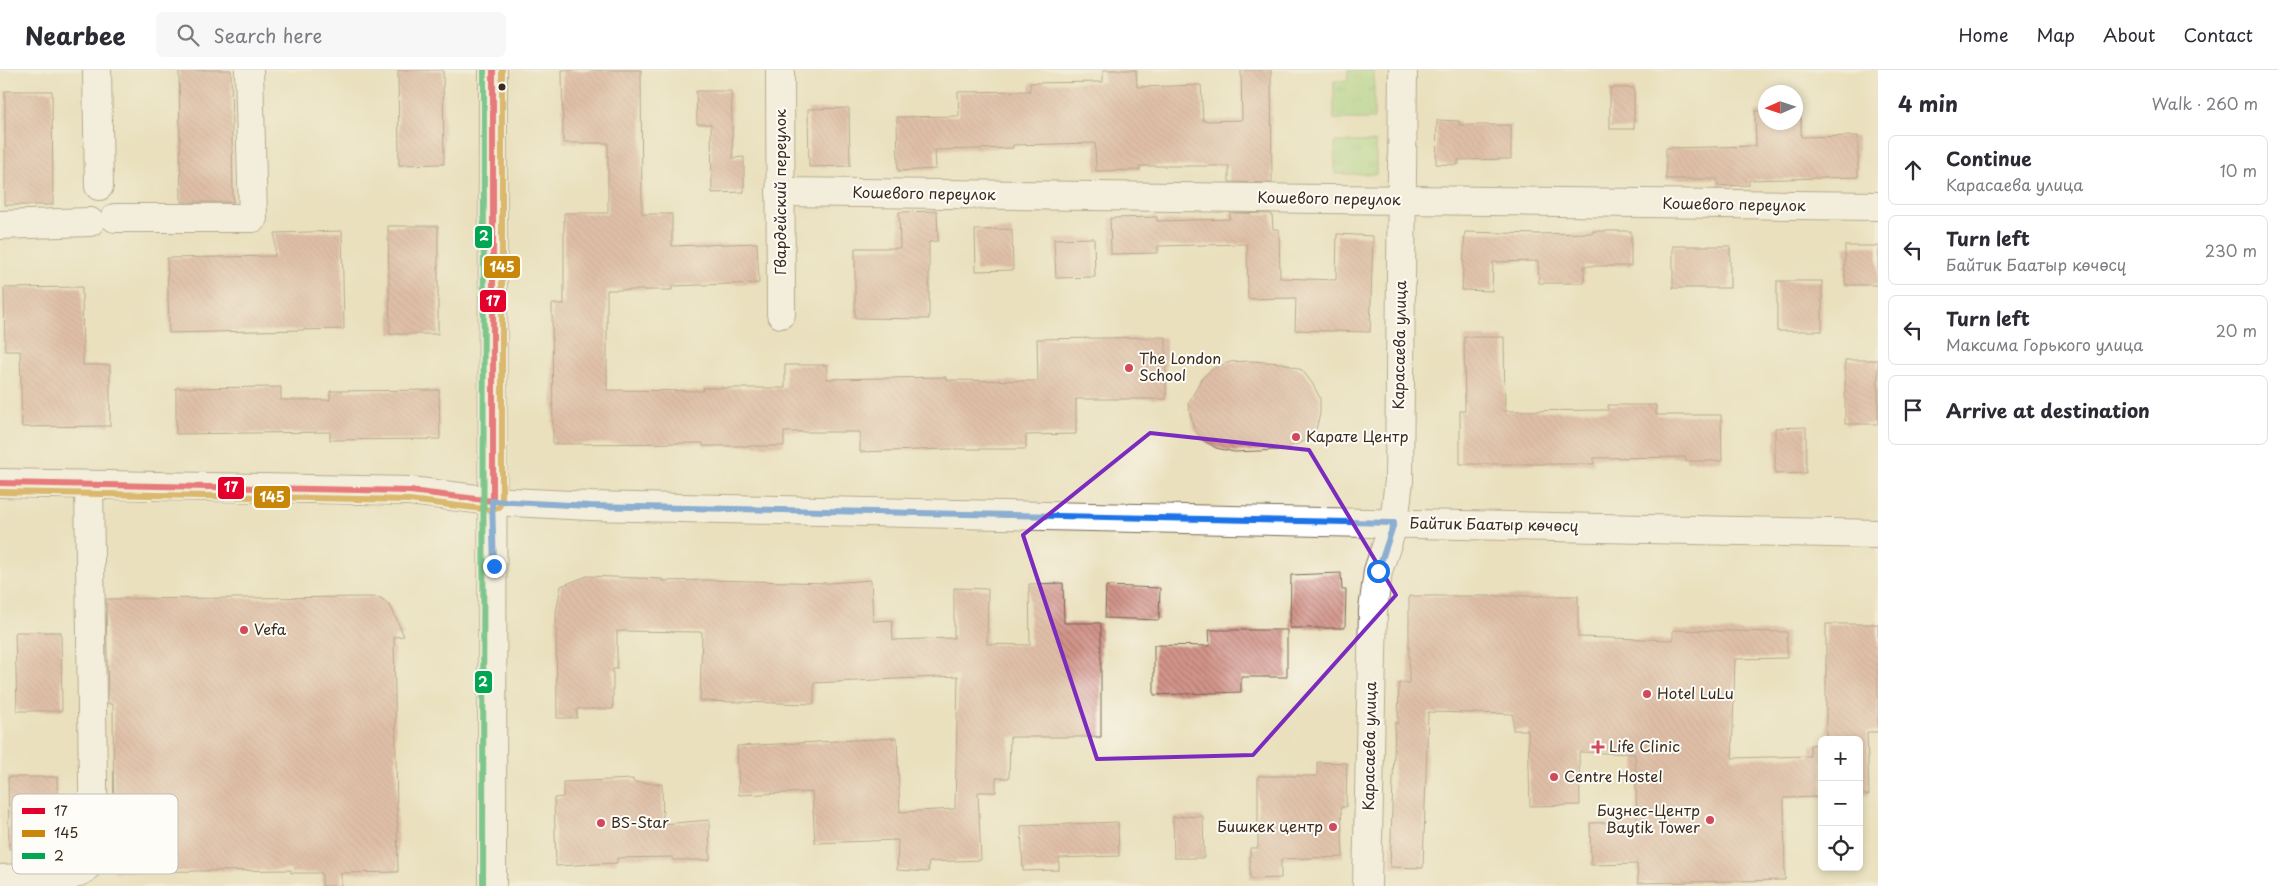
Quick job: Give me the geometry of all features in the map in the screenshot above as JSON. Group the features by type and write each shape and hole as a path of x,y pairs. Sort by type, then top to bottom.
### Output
{"main road":[{"path":"97,70 99,186"},
{"path":"0,225 102,220 253,218 250,70"},
{"path":"492,886 493,70"},
{"name":"Гвардейский переулок","path":"780,70 781,314"},
{"name":"Карасаева улица","path":"1367,886 1373,610 1378,571 1394,523 1399,480 1403,70"},
{"name":"Кошевого переулок","path":"780,192 1878,206"},
{"name":"Байтик Баатыр көчөсү","path":"0,483 410,491 492,501 610,506 1878,534"},
{"path":"89,485 93,794"},
{"path":"0,879 70,876 74,874"}],"highlighted area":[{"path":"1150,433 1309,450 1396,595 1253,755 1097,759 1023,535"}],"green space":[{"path":"1348,70 1374,70 1374,119 1334,119 1334,81 1348,81"},
{"path":"1335,142 1376,142 1376,174 1335,174"}],"building":[{"path":"179,70 231,70 233,202 181,202"},
{"path":"398,70 443,70 444,164 399,165"},
{"path":"562,70 641,70 642,214 672,214 672,246 757,243 759,283 672,286 672,290 607,290 607,390 703,391 703,388 785,388 785,365 827,365 827,379 946,377 946,380 1038,381 1037,339 1166,337 1166,399 1076,399 1076,434 1026,435 1026,449 860,452 860,432 784,432 784,446 703,446 703,443 553,444 552,304 564,304 564,213 608,213 608,143 563,143"},
{"path":"1103,70 1136,70 1137,87 1201,85 1203,121 1242,120 1241,70 1271,70 1272,183 1229,182 1229,166 1140,166 1140,170 1096,171 1095,143 1013,145 1013,148 935,150 936,169 898,171 897,117 959,116 958,92 1030,91 1030,83 1103,82"},
{"path":"1610,88 1634,88 1634,129 1610,129"},
{"path":"5,91 52,91 53,205 5,205"},
{"path":"696,91 731,91 733,158 744,157 744,192 712,193 711,124 697,124"},
{"path":"849,108 850,166 809,167 808,109"},
{"path":"1755,111 1758,111 1758,130 1801,130 1801,137 1858,136 1858,177 1749,180 1749,185 1718,186 1717,179 1666,179 1666,148 1756,146"},
{"path":"1437,120 1459,121 1459,125 1511,125 1511,159 1458,160 1458,165 1436,164"},
{"path":"937,211 938,241 929,242 929,319 855,318 855,248 900,248 899,212"},
{"path":"1230,213 1272,214 1273,229 1279,229 1280,278 1336,280 1337,234 1373,236 1370,332 1295,330 1296,298 1248,299 1247,244 1158,246 1158,253 1111,254 1110,218 1157,217 1157,221 1230,219"},
{"path":"388,226 438,226 438,334 390,334"},
{"path":"1012,229 1013,270 976,271 975,230"},
{"path":"342,231 344,329 169,333 167,258 275,256 275,233"},
{"path":"1593,231 1631,231 1631,266 1584,266 1584,283 1539,283 1538,261 1493,262 1492,291 1462,290 1465,232 1538,234 1593,233"},
{"path":"1094,238 1095,277 1056,278 1054,239"},
{"path":"1673,246 1730,246 1730,288 1673,288"},
{"path":"1845,246 1878,246 1878,285 1845,285"},
{"path":"1777,281 1822,281 1822,331 1777,331"},
{"path":"82,287 83,365 110,365 110,426 22,427 20,351 5,351 4,288"},
{"path":"1464,337 1504,337 1505,411 1608,410 1608,405 1656,405 1656,415 1721,415 1722,461 1686,461 1686,457 1594,458 1594,464 1460,464 1460,411 1465,411"},
{"path":"1845,360 1878,360 1878,424 1845,424"},
{"path":"1230,362 1283,363 1302,370 1312,383 1320,398 1320,414 1316,429 1307,440 1281,450 1234,452 1216,448 1203,440 1194,429 1188,404 1202,378 1214,368"},
{"path":"281,387 281,400 330,400 330,391 439,390 440,439 330,440 330,432 176,434 176,388"},
{"path":"1806,427 1806,473 1775,474 1775,428"},
{"path":"1341,573 1342,590 1346,590 1345,628 1290,628 1291,575"},
{"path":"587,576 662,579 662,581 710,580 829,583 871,580 873,621 892,620 893,640 954,638 954,588 988,589 987,644 1030,645 1029,584 1063,583 1064,623 1101,623 1101,737 1010,737 1009,778 996,778 996,792 978,792 981,860 929,862 928,872 897,870 898,840 815,843 812,792 739,795 737,746 897,738 900,812 955,809 958,676 814,683 814,704 700,701 702,632 617,631 617,669 613,669 613,709 577,709 577,718 557,718 556,612 561,586"},
{"path":"1106,586 1160,588 1159,620 1105,618"},
{"path":"1409,596 1578,596 1578,637 1673,640 1673,630 1787,632 1787,658 1735,659 1732,758 1810,756 1810,745 1818,744 1818,797 1784,798 1785,880 1638,883 1637,864 1591,865 1590,823 1637,822 1635,754 1579,752 1580,805 1530,806 1528,730 1513,730 1513,714 1428,712 1423,868 1390,867 1395,723 1398,723 1399,683 1409,683"},
{"path":"374,597 381,598 391,607 404,636 394,637 398,872 341,873 341,886 322,886 322,873 291,873 291,870 178,871 178,794 114,794 113,704 108,704 106,599"},
{"path":"1826,624 1878,624 1878,732 1867,732 1869,795 1863,795 1863,736 1826,736"},
{"path":"1209,630 1287,630 1287,677 1241,677 1241,692 1154,695 1154,645 1210,646"},
{"path":"15,632 61,632 62,711 17,711"},
{"path":"1317,762 1347,763 1346,807 1341,807 1343,857 1281,859 1281,878 1250,879 1250,848 1258,848 1258,776 1317,776"},
{"path":"8,777 57,777 57,794 12,794 12,849 9,849"},
{"path":"633,779 633,782 662,784 663,824 709,820 710,860 673,860 673,857 617,858 617,863 556,866 554,798 563,797 563,782"},
{"path":"1203,816 1204,858 1174,858 1173,817"},
{"path":"1118,822 1119,856 1059,858 1059,870 1023,871 1021,826"}],"transit line":[{"name":"2","path":"483,886 484,70"},
{"name":"17","path":"0,483 410,491 493,501 493,70"},
{"name":"145","path":"0,492 409,500 492,510 498,508 502,501 502,70"}],"place":[{"name":"The London School","path":"1129,368"},
{"name":"Карате Центр","path":"1296,437"},
{"name":"Vefa","path":"244,630"},
{"name":"Hotel LuLu","path":"1647,694"},
{"name":"Life Clinic","path":"1598,747"},
{"name":"Centre Hostel","path":"1554,777"},
{"name":"Бизнес-Центр Baytik Tower","path":"1710,820"},
{"name":"BS-Star","path":"601,823"},
{"name":"Бишкек центр","path":"1333,827"}],"route":[{"path":"494,566 492,501 590,506 1394,523 1378,571"}]}
